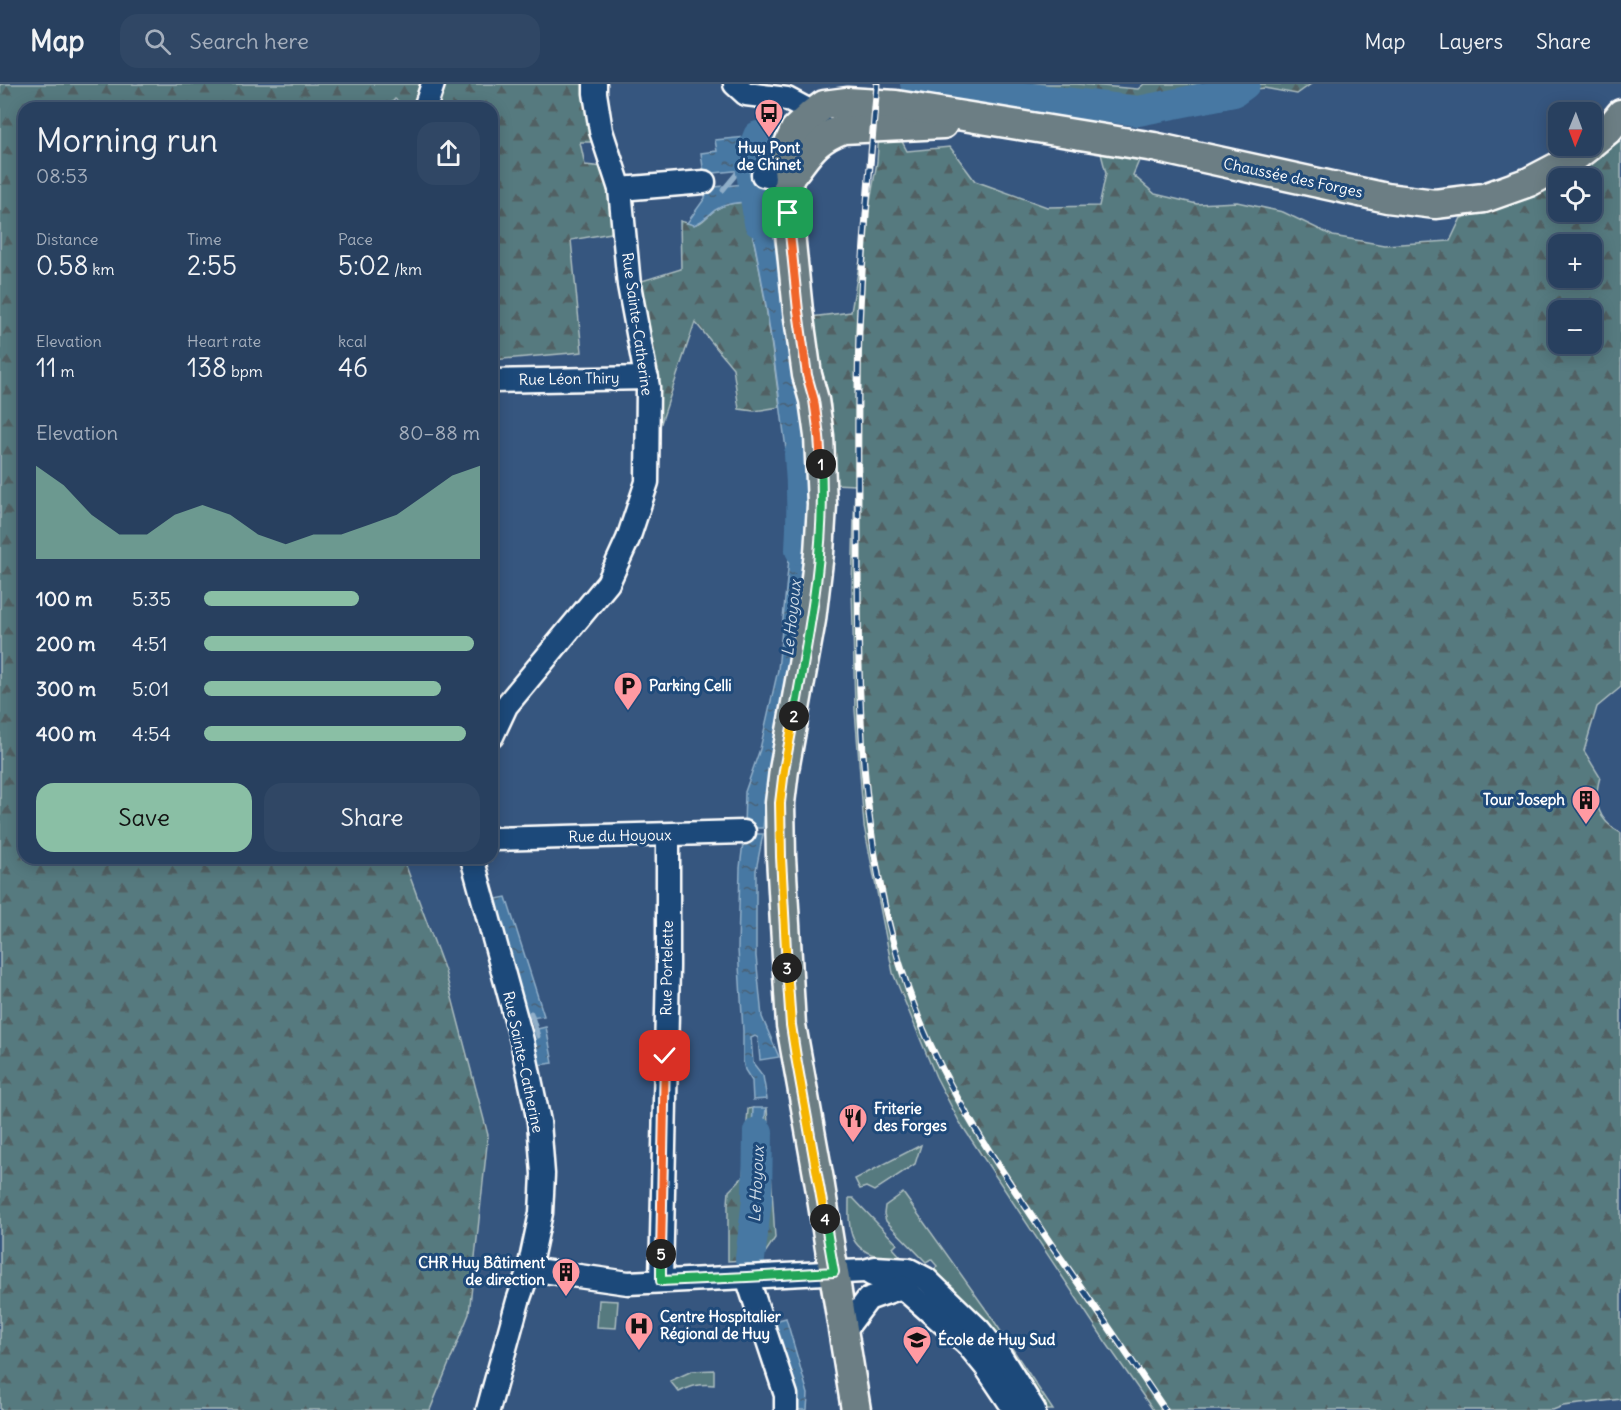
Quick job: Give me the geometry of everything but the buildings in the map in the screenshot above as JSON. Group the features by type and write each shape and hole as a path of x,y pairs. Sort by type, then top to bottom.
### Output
{"main road":[{"name":"Chaussée des Forges","path":"1602,135 1621,114"},
{"name":"Chaussée des Forges","path":"820,124 843,129 987,121 1154,147 1387,198 1435,204 1484,198 1529,182 1576,156"},
{"path":"820,124 810,149 780,178 788,213 807,375 814,400 819,436 822,505 811,620 784,770 780,803 780,831 791,1025 856,1410"}],"street":[{"path":"427,102 433,84"},
{"name":"Rue Sainte-Catherine","path":"499,703 608,583 627,539 646,482 648,387 629,285 620,189 601,131 595,84"},
{"path":"735,84 746,94 787,99 804,108 820,124"},
{"path":"620,189 705,182"},
{"name":"Rue Léon Thiry","path":"498,381 646,378"},
{"name":"Rue du Hoyoux","path":"498,839 744,832"},
{"name":"Rue Portelette","path":"661,1281 668,835"},
{"name":"Rue Sainte-Catherine","path":"474,864 518,1027 539,1122 543,1174 541,1213 529,1269 488,1410"},
{"path":"529,1269 628,1283 864,1271 874,1268 909,1270 926,1279 979,1330 1001,1357 1034,1410"},
{"path":"864,1271 902,1287 968,1345 1015,1410"},
{"path":"747,1277 786,1395 786,1410"},
{"path":"844,1331 868,1299 902,1287"}],"green space":[{"path":"0,84 595,84 604,142 580,142 585,165 613,168 620,189 611,233 571,240 582,352 498,359 498,102 399,102 395,99 392,102 18,102 18,864 405,864 445,971 488,1135 469,1314 430,1410 0,1410"},
{"path":"1013,84 1077,84 1138,89 1144,84 1311,84 1297,94 1264,88 1138,111 1028,97"},
{"path":"879,132 897,132 907,151 950,147 975,181 1047,207 1099,206 1106,173 1099,146 1141,156 1133,175 1155,194 1197,204 1237,202 1283,212 1333,236 1384,245 1450,241 1461,218 1491,210 1548,186 1548,222 1602,222 1602,168 1578,168 1593,156 1602,156 1602,149 1621,134 1621,687 1597,707 1584,751 1600,777 1597,794 1599,810 1607,822 1621,833 1621,1399 1563,1406 1553,1410 1153,1410 959,1121 936,1077 893,973 864,826 855,710 852,587 855,485 834,484 831,405 811,317 851,312 877,162"},
{"path":"745,202 761,279 780,407 754,411 739,409 733,368 695,322 659,429 648,429 629,285 681,269 680,221 697,224 722,206"},
{"path":"753,1108 751,1162 760,1170 767,1108 775,1238 761,1259 728,1261 729,1191 743,1177 748,1109"},
{"path":"921,1145 915,1164 874,1191 866,1187 860,1189 855,1179"},
{"path":"903,1193 992,1318 1053,1410 1046,1410 1004,1341 934,1270 937,1266 931,1259 926,1262 886,1221 885,1206"},
{"path":"849,1198 853,1198 897,1244 893,1248 902,1258 887,1258 871,1254 858,1246 850,1228"},
{"path":"599,1300 618,1301 616,1328 597,1327"},
{"path":"714,1370 714,1385 705,1384 679,1392 670,1381 692,1371"}],"water":[{"path":"758,136 763,168 704,174 701,153 717,151 715,140"},
{"path":"764,182 781,278 791,364 803,414 808,495 792,493 767,310 745,202 722,206 694,225 687,223 705,198 705,188"},
{"path":"794,508 808,509 804,575 769,771 763,828 744,828 745,792 760,749 778,670"},
{"path":"744,834 763,834 756,870 756,956 762,1017 779,1057 760,1060 758,1038 755,1036 751,1038 753,1063 763,1076 767,1099 753,1100 752,1081 745,1070 743,1061 738,949 740,868"},
{"path":"506,897 544,1016 526,1019 491,900"},
{"path":"546,1027 553,1063 538,1065 529,1031"},
{"path":"753,1108 766,1108 760,1170 757,1174 751,1163"},
{"path":"786,1318 808,1394 807,1410 793,1410 771,1322"}],"waterway":[{"name":"Le Hoyoux","path":"915,84 1138,111 1234,92 1245,84"},
{"name":"Le Hoyoux","path":"758,136 749,159 759,223"},
{"path":"723,190 742,167"},
{"name":"Le Hoyoux","path":"799,454 800,550"},
{"path":"531,1013 538,1036"},
{"name":"Le Hoyoux","path":"750,1259 757,1199 758,1132"}],"railway":[{"path":"877,84 859,331 858,602 861,723 873,842 883,900 898,959 918,1016 931,1047 962,1106 1015,1191 1165,1410"}],"place":[{"name":"Huy Pont de Chinet","path":"769,138"},
{"name":"Parking Celli","path":"628,712"},
{"name":"Tour Joseph","path":"1586,826"},
{"name":"Friterie des Forges","path":"853,1144"},
{"name":"CHR Huy Bâtiment de direction","path":"566,1298"},
{"name":"Centre Hospitalier Régional de Huy","path":"639,1352"},
{"name":"École de Huy Sud","path":"917,1366"}],"route":[{"path":"665,1056 661,1281 834,1272 791,1025 783,905 780,803 811,620 822,505 819,436 798,311 788,213"}]}
